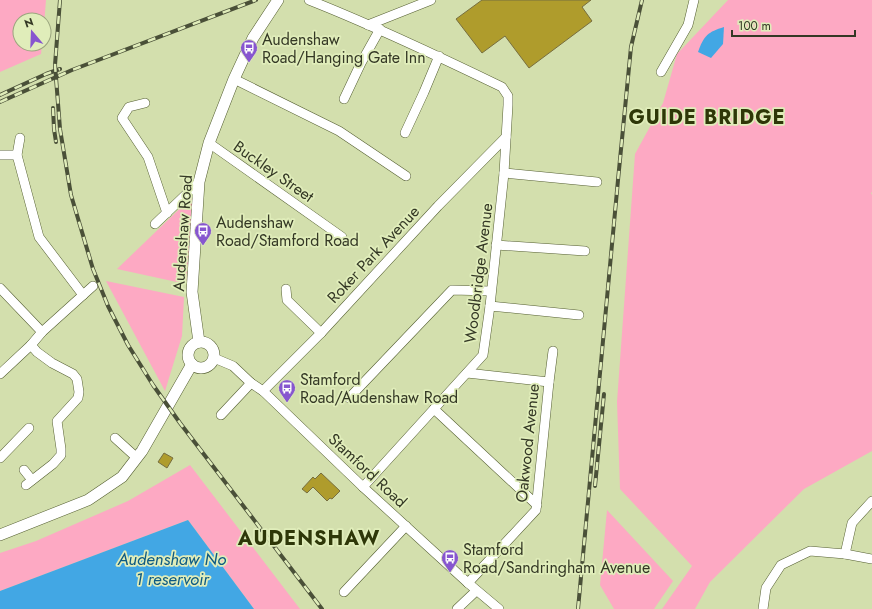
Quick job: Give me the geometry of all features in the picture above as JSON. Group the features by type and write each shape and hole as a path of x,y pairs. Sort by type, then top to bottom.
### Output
{"main road":[{"name":"Audenshaw Road","path":"199,342 192,292 199,182 209,144 234,79 253,38 278,0"},
{"path":"199,342 204,342 210,345 213,350 214,358 210,364 204,368 196,367 192,364 188,357 189,351 193,345 199,342"},
{"path":"0,535 88,500 122,477 142,451 192,364"}],"street":[{"name":"Woodbridge Avenue","path":"309,0 380,29 439,56 502,87 508,96 504,173 490,306 483,355 363,487"},
{"path":"368,25 431,0"},
{"path":"661,72 688,25 694,0"},
{"path":"344,99 361,63 380,29"},
{"path":"405,133 439,56"},
{"path":"234,79 339,131 406,176"},
{"path":"145,103 129,107 122,118 148,157 167,213"},
{"name":"Roker Park Avenue","path":"263,391 321,333 438,206 506,137"},
{"path":"20,138 17,155 39,237 83,295"},
{"name":"Buckley Street","path":"209,144 342,237"},
{"path":"0,155 17,155"},
{"path":"504,173 597,182"},
{"path":"155,224 199,182"},
{"path":"496,245 586,251"},
{"path":"0,374 31,345 42,332 93,286"},
{"path":"0,288 42,332"},
{"path":"286,289 287,300 321,333"},
{"path":"349,398 452,290 491,291"},
{"path":"490,306 580,315"},
{"path":"24,470 29,482 53,464 61,455 57,421 78,398 79,392 77,379 73,374 37,352 31,345"},
{"name":"Oakwood Avenue","path":"468,583 536,510 553,351"},
{"name":"Stamford Road","path":"214,358 233,366 251,383 263,391 363,487 476,591 499,609"},
{"path":"467,373 549,382"},
{"path":"221,415 251,383"},
{"path":"434,409 537,505"},
{"path":"0,458 29,428"},
{"path":"115,438 137,458"},
{"path":"845,554 852,523 872,501"},
{"path":"344,592 406,526"},
{"path":"763,609 766,588 781,565 810,551 845,554 872,559"},
{"path":"458,609 476,591"}],"shaded area":[{"path":"0,0 46,0 45,12 12,12 12,52 41,52 41,54 0,72"},
{"path":"728,0 872,0 872,451 804,489 710,582 695,609 662,609 692,566 620,489 617,402 635,154 663,103 677,54"},
{"path":"194,195 186,284 117,269"},
{"path":"106,281 184,297 182,336 165,391"},
{"path":"190,465 300,609 254,609 188,520 0,591 0,553 36,541 128,501"},
{"path":"607,510 673,581 654,609 614,609 600,585"}],"water":[{"path":"724,27 723,44 711,58 698,52 707,35"},
{"name":"Audenshaw No 1 reservoir","path":"188,520 254,609 0,609 0,591"}],"building":[{"path":"482,0 591,0 582,7 592,21 529,68 505,36 482,53 456,19"},
{"path":"164,453 173,458 167,468 158,462"},
{"path":"321,473 340,491 332,499 330,498 327,501 313,487 307,493 302,489 313,477 315,479"}],"railway":[{"path":"60,0 55,65 60,129 71,195 93,269 108,306 128,345 153,385 180,423 322,609"},
{"path":"0,102 72,70 256,0"},
{"path":"578,609 631,47 642,0"},
{"path":"0,95 60,69"},
{"path":"53,108 56,142"},
{"path":"595,486 604,394"}],"place":[{"name":"Audenshaw Road/Hanging Gate Inn","path":"249,63"},
{"name":"Audenshaw Road/Stamford Road","path":"203,246"},
{"name":"Stamford Road/Audenshaw Road","path":"287,403"},
{"name":"Stamford Road/Sandringham Avenue","path":"450,573"}],"district":[{"name":"GUIDE BRIDGE","path":"707,117"},
{"name":"AUDENSHAW","path":"309,538"}]}
